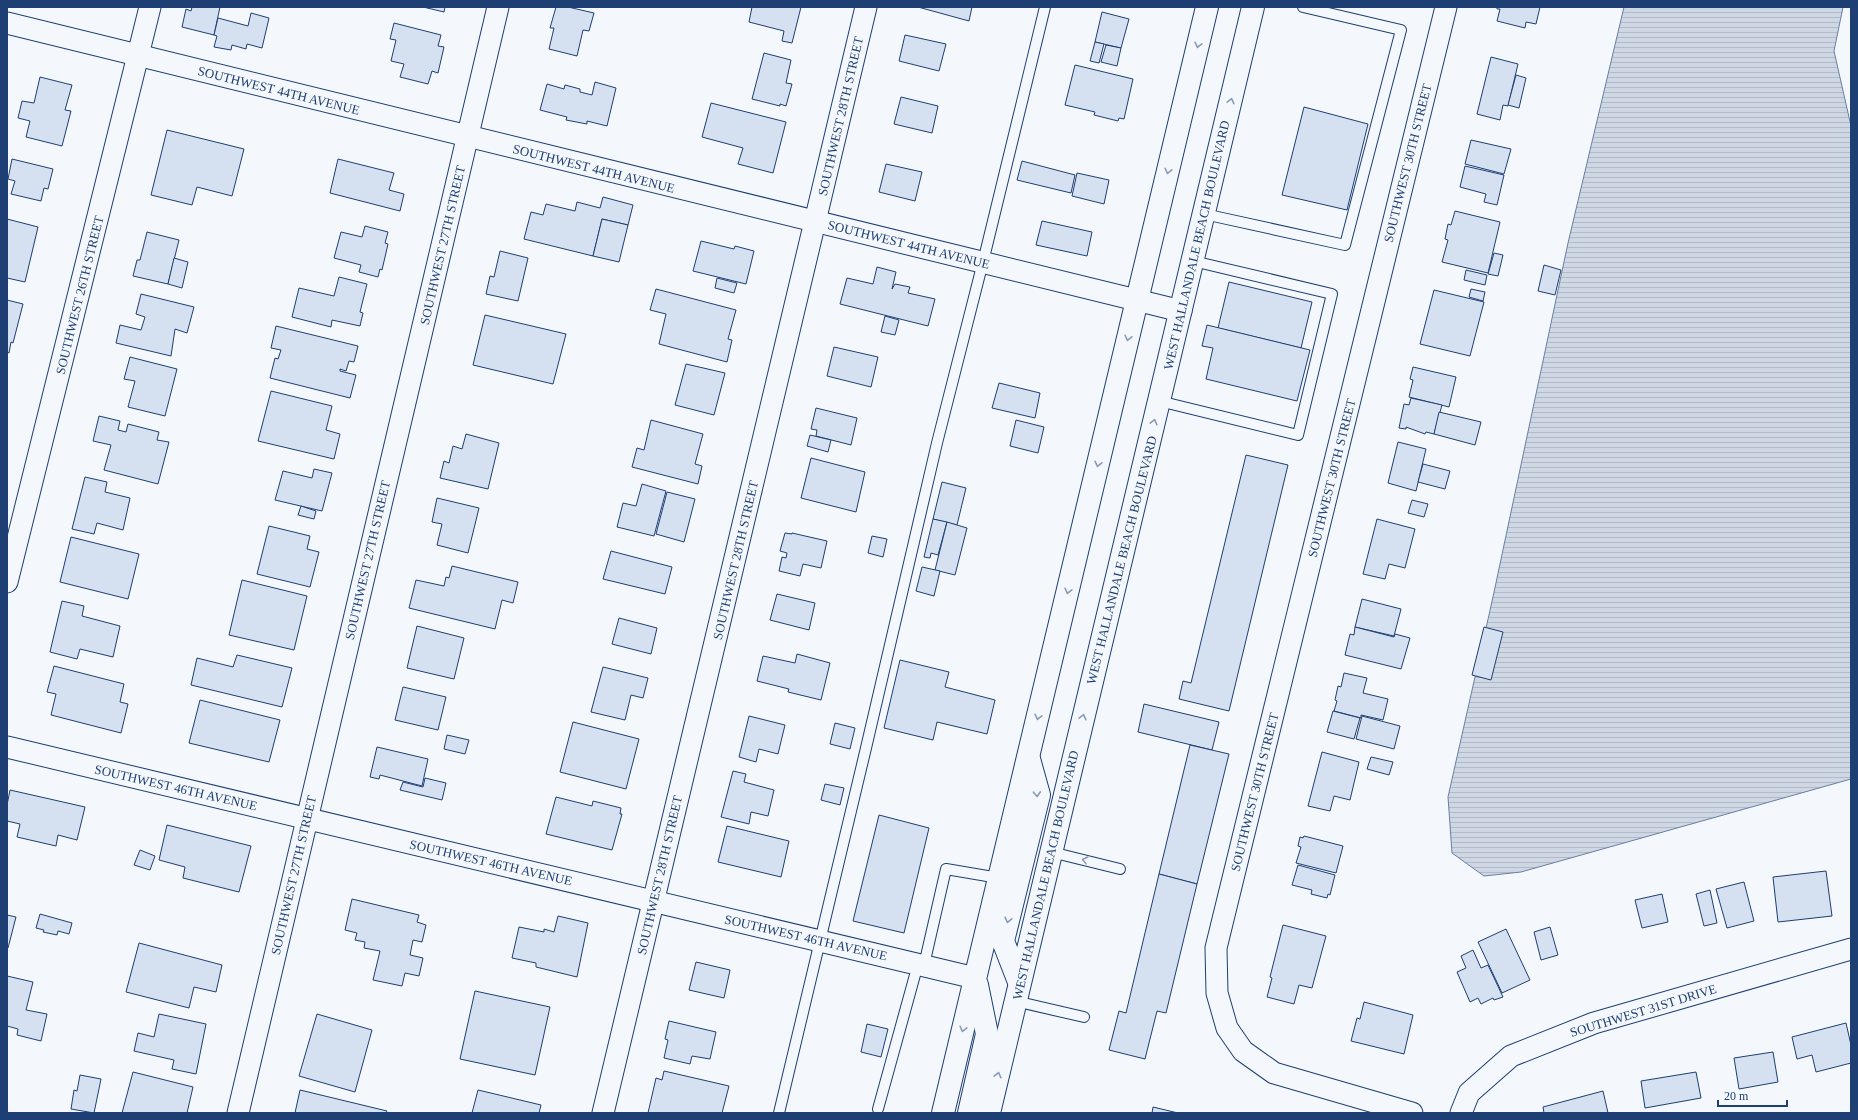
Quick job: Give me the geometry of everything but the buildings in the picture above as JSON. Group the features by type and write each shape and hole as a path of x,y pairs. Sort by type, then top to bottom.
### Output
{"main road":[{"path":"943,1113 1207,7"},
{"name":"WEST HALLANDALE BEACH BOULEVARD","path":"989,1113 1253,7"},
{"path":"1017,991 1003,941 1038,795 1028,756"},
{"path":"969,1113 987,1034 975,978"}],"street":[{"name":"SOUTHWEST 26TH STREET","path":"7,582 150,7"},
{"name":"SOUTHWEST 27TH STREET","path":"238,1113 306,818 498,7"},
{"name":"SOUTHWEST 28TH STREET","path":"603,1113 866,7"},
{"name":"SOUTHWEST 30TH STREET","path":"1412,1113 1274,1073 1243,1051 1227,1028 1217,993 1216,948 1446,7"},
{"name":"SOUTHWEST 44TH AVENUE","path":"7,23 467,137 1181,310"},
{"name":"SOUTHWEST 46TH AVENUE","path":"7,747 821,940 975,978"},
{"name":"SOUTHWEST 31ST DRIVE","path":"1461,1113 1468,1093 1511,1056 1594,1023 1851,949"}],"lane":[{"path":"779,1113 937,443 1045,7"},
{"path":"1204,214 1345,245 1401,30 1303,7"},
{"path":"1159,401 1298,435 1332,294 1193,261"},
{"path":"1051,852 1120,869"},
{"path":"878,1109 921,964 946,868 999,878"},
{"path":"1017,991 1084,1017"}],"shaded area":[{"path":"1624,7 1843,7 1834,51 1851,126 1851,779 1521,872 1484,876 1452,853 1448,797 1493,597 1568,243"}]}
